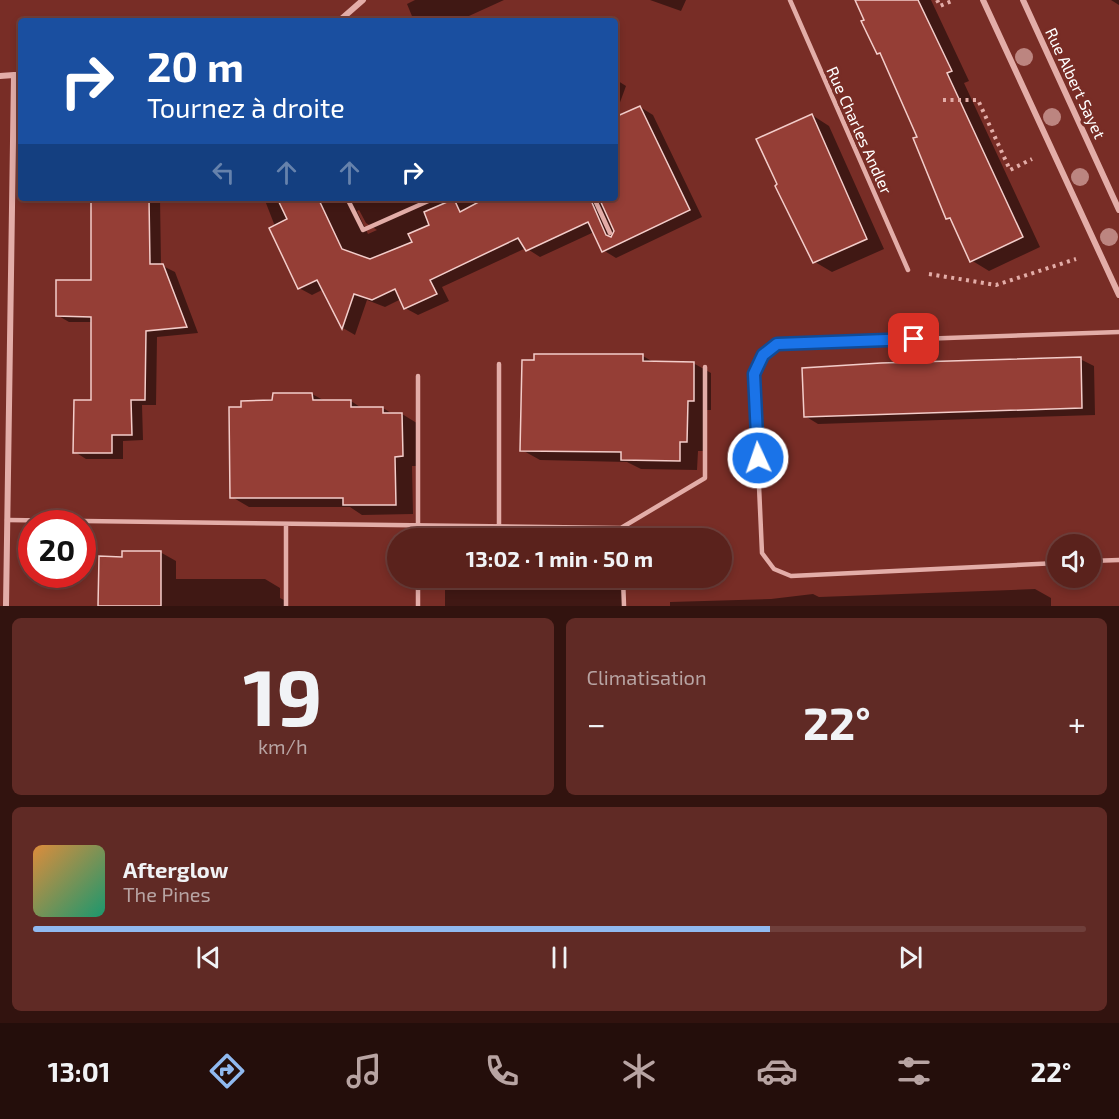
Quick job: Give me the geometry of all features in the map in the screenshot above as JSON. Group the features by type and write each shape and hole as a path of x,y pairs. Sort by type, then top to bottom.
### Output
{"street":[{"path":"342,18 363,0"},
{"path":"983,0 1119,295"},
{"name":"Rue Albert Sayet","path":"1023,0 1119,210"},
{"path":"0,76 18,75 6,606"}],"lane":[{"name":"Rue Charles Andler","path":"790,0 908,270"},
{"path":"348,201 363,230 428,201"},
{"path":"595,201 610,233"},
{"path":"1047,564 791,576 774,569 762,553 754,374 763,355 777,344 1119,332"},
{"path":"499,364 499,527"},
{"path":"7,520 621,528 705,478 705,367"},
{"path":"418,376 418,526"},
{"path":"286,524 286,606"},
{"path":"1101,561 1119,560"},
{"path":"418,588 418,606"},
{"path":"623,588 624,606"}],"path":[{"path":"937,0 940,6 954,0"},
{"path":"943,100 978,100 1010,170 1051,149"},
{"path":"908,270 996,285 1071,262 1096,249"}],"building":[{"path":"855,0 918,0 952,71 947,73 1023,237 970,262 950,218 946,219 913,138 917,137 880,53 877,54 861,21 864,20"},
{"path":"640,106 690,210 602,252 588,222 526,251 518,238 430,280 437,294 404,309 395,289 372,300 354,294 342,329 317,280 298,289 269,228 287,219 278,201 319,201 342,249 370,259 412,242 408,234 429,225 424,212 449,201 455,201 460,212 480,201 591,201 606,235 611,237 614,231 600,201 618,201 618,116"},
{"path":"812,114 867,239 813,263 775,186 777,184 756,139"},
{"path":"91,201 149,201 150,264 163,264 187,327 146,331 145,400 131,400 132,435 112,435 112,453 73,453 74,400 91,400 91,317 56,316 56,280 91,280"},
{"path":"534,354 643,354 643,361 694,362 694,401 688,401 687,442 680,442 680,461 621,460 621,452 520,451 522,360 534,360"},
{"path":"1081,357 1082,408 804,417 802,368 881,363"},
{"path":"273,393 312,393 313,400 351,400 351,407 383,407 383,413 402,413 403,456 395,457 396,505 343,505 343,498 230,498 229,407 241,407 241,401 272,400"},
{"path":"122,551 161,551 161,606 98,606 99,556 122,557"}],"route":[{"path":"758,458 754,374 763,355 777,344 914,339"}]}
